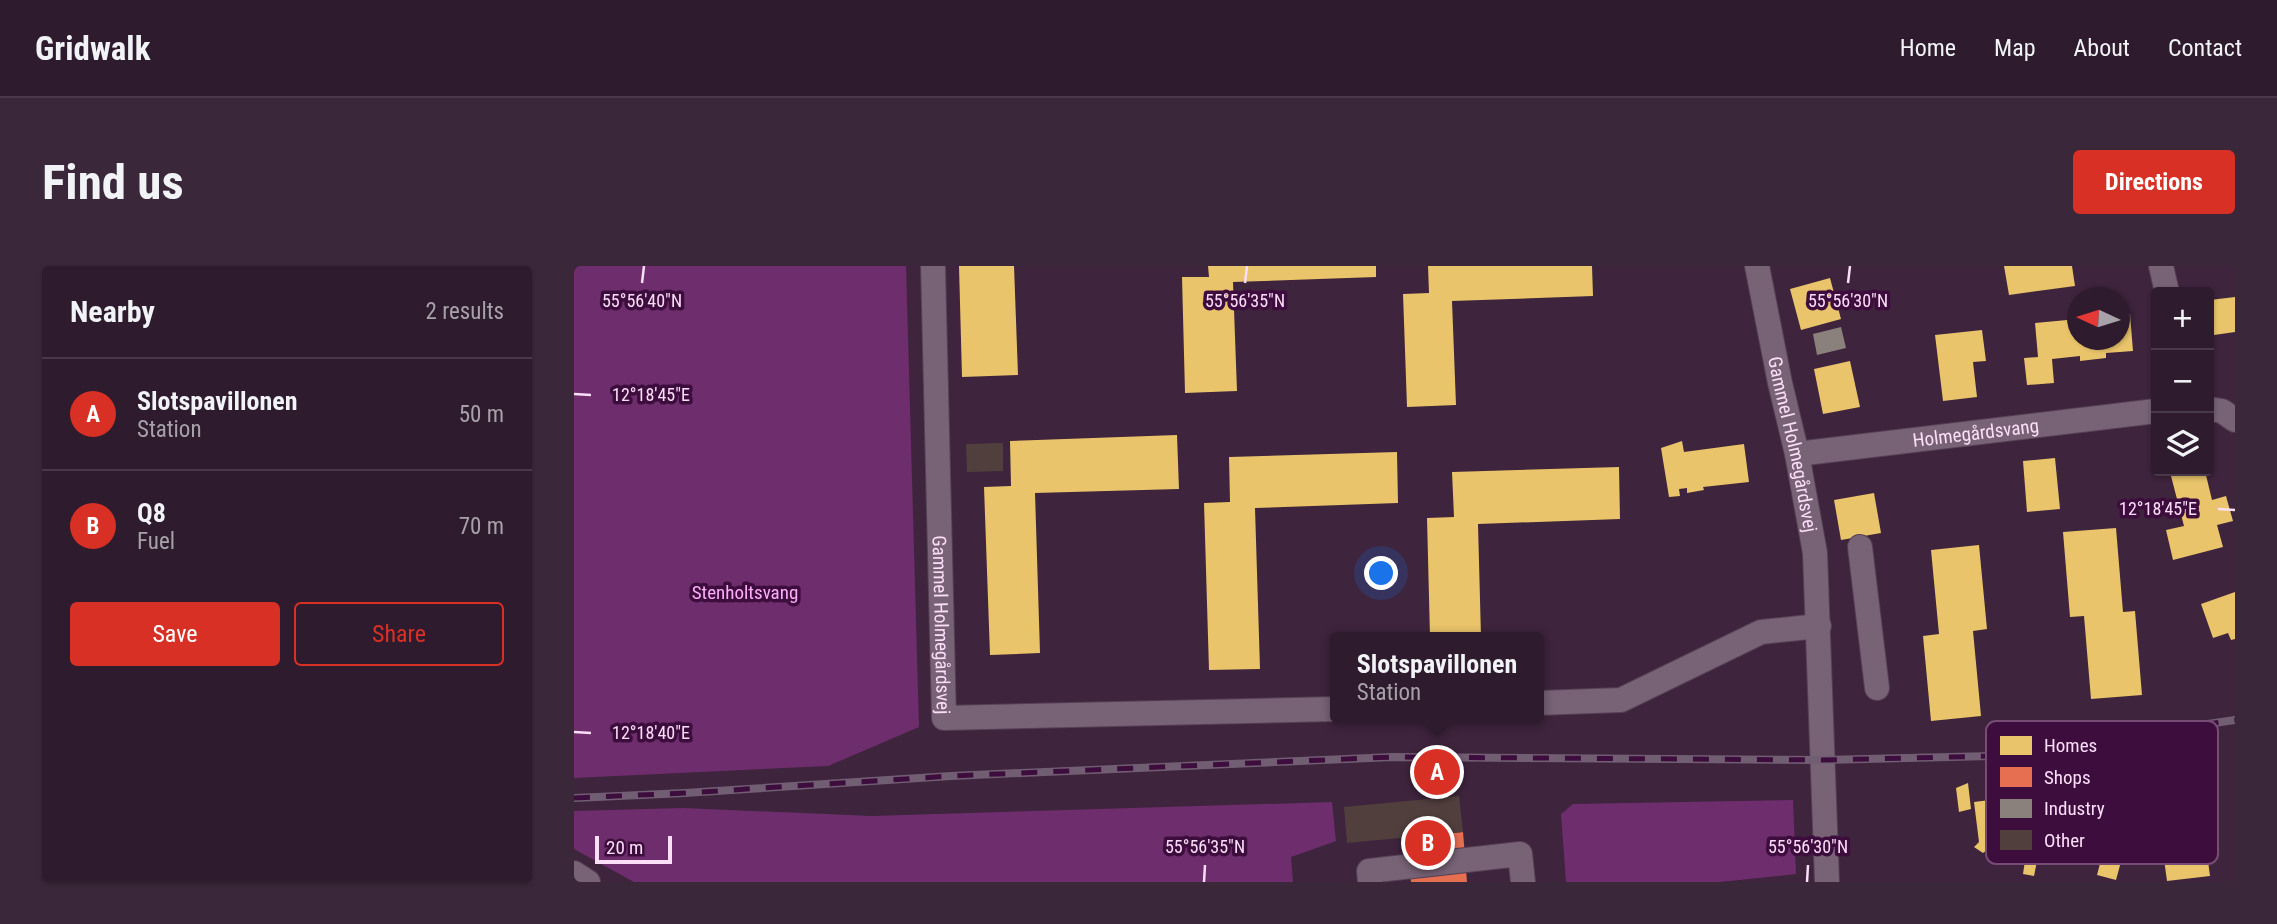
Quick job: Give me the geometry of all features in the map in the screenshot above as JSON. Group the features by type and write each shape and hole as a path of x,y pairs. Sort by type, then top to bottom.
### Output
{"street":[{"name":"Gammel Holmegårdsvej","path":"933,266 944,718 1330,709"},
{"name":"Gammel Holmegårdsvej","path":"1756,266 1797,454 1815,553 1828,882"},
{"path":"2161,266 2167,287"},
{"path":"2214,410 2235,420"},
{"name":"Holmegårdsvang","path":"1797,454 2151,412"},
{"path":"1860,547 1877,688"},
{"path":"1544,703 1621,700 1761,632 1819,626"},
{"path":"1370,882 1369,871 1520,854 1523,882"},
{"path":"574,873 588,882"}],"green space":[{"name":"Stenholtsvang","path":"574,266 906,266 919,727 828,766 574,778"},
{"path":"1793,800 1796,874 1720,882 1566,882 1561,814 1573,804"},
{"path":"1332,802 1336,841 1291,857 1293,882 634,882 574,849 574,811 683,808 871,816"}],"building: Homes":[{"path":"959,266 1014,266 1018,375 962,377"},
{"path":"1208,266 1376,266 1376,277 1233,282 1237,391 1185,393 1182,277 1209,277"},
{"path":"1428,266 1592,266 1593,296 1452,301 1456,405 1407,407 1403,294 1429,293"},
{"path":"2004,266 2072,266 2075,286 2009,295"},
{"path":"1830,278 1841,319 1801,330 1790,289"},
{"path":"2235,297 2235,332 2214,335 2214,300"},
{"path":"2130,314 2133,351 2106,353 2106,358 2080,361 2080,356 2052,359 2054,383 2027,385 2024,358 2038,357 2035,323 2067,320 2067,350 2130,350"},
{"path":"1982,330 1986,361 1973,362 1977,397 1943,401 1935,335"},
{"path":"1850,361 1860,407 1823,414 1814,369"},
{"path":"1177,435 1179,489 1035,493 1040,653 990,655 984,487 1011,486 1010,441"},
{"path":"1682,441 1684,452 1744,444 1749,482 1703,487 1704,490 1687,493 1687,488 1679,489 1680,496 1669,497 1661,448"},
{"path":"1397,452 1398,503 1255,508 1260,669 1209,670 1204,503 1230,502 1229,457"},
{"path":"2055,458 2060,509 2027,512 2023,461"},
{"path":"1619,467 1620,519 1478,524 1481,632 1430,632 1427,518 1454,517 1452,472"},
{"path":"2171,476 2206,476 2212,500 2226,496 2233,521 2217,525 2223,547 2173,560 2166,530 2184,526"},
{"path":"1874,493 1881,533 1841,540 1834,500"},
{"path":"2116,528 2123,612 2135,611 2142,695 2091,699 2084,616 2070,617 2063,532"},
{"path":"1979,545 1987,629 1973,631 1981,716 1931,721 1923,636 1939,634 1931,550"},
{"path":"2235,592 2235,639 2231,640 2228,633 2213,638 2201,604"},
{"path":"1968,783 1971,809 1959,812 1956,788"},
{"path":"1986,800 1986,851 1983,853 1974,847 1979,842 1974,802"},
{"path":"2024,864 2036,864 2034,876 2023,874"},
{"path":"2100,864 2120,864 2116,880 2097,875"},
{"path":"2165,864 2208,864 2210,876 2167,881"}],"building: Shops":[{"path":"1463,832 1467,882 1411,882 1407,837"}],"building: Industry":[{"path":"1841,327 1846,348 1817,355 1813,334"}],"building: Other":[{"path":"1003,443 1003,471 967,472 966,444"},
{"path":"1459,796 1463,832 1347,843 1344,807"}],"railway":[{"path":"2218,723 2235,720"},
{"path":"574,798 951,776 1393,757 1823,760 1986,756"}],"place":[{"name":"Slotspavillonen","path":"1437,772"},
{"name":"Q8","path":"1428,843"}]}
